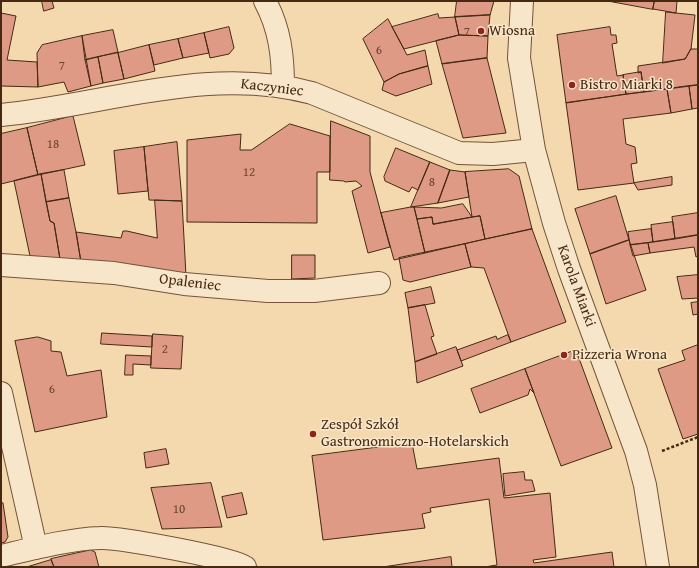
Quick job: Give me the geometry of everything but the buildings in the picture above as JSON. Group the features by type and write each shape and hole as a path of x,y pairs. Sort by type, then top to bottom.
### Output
{"street":[{"path":"265,1 277,26 280,42 283,87"},
{"name":"Karola Miarki","path":"522,1 520,58 534,150 550,210 566,261 636,451 645,485 658,567"},
{"name":"Kaczyniec","path":"1,115 182,85 223,83 283,87 312,93 459,153 487,154 534,150"},
{"name":"Opaleniec","path":"1,266 114,272 184,284 268,291 314,291 379,283"},
{"path":"1,393 36,548"},
{"path":"1,556 36,548 100,538 188,551 245,567"}],"path":[{"path":"656,453 698,437"}],"place":[{"name":"Wiosna","path":"481,31"},
{"name":"Bistro Miarki 8","path":"572,85"},
{"name":"Pizzeria Wrona","path":"564,355"},
{"name":"Zespół Szkół Gastronomiczno-Hotelarskich","path":"313,434"}]}
